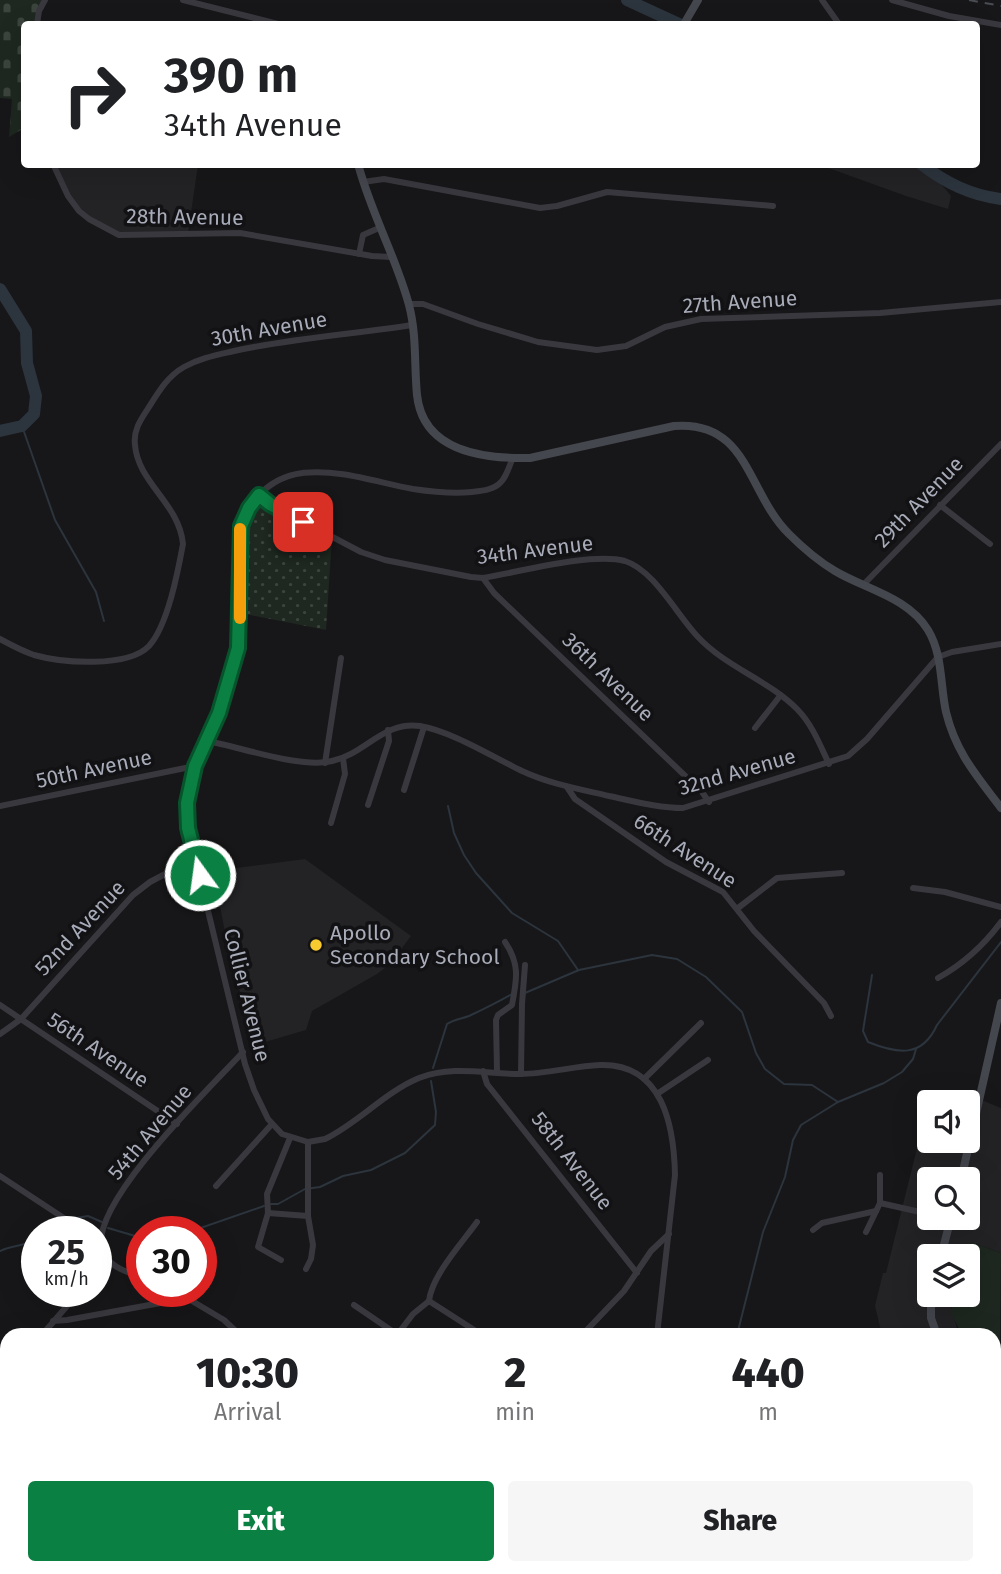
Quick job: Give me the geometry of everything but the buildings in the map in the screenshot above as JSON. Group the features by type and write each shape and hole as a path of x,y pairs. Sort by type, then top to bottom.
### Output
{"street":[{"path":"37,21 45,0"},
{"path":"183,0 266,21"},
{"path":"822,0 837,21"},
{"path":"892,0 978,21"},
{"path":"686,21 697,2"},
{"path":"980,21 1001,25"},
{"name":"28th Avenue","path":"55,168 68,196 79,211 119,235 240,233 391,257"},
{"path":"359,168 409,304 414,325 417,397 424,420 441,440 457,449 513,458 538,458 674,426 691,424 717,432 735,449 771,514 790,535 833,570 896,601 914,613 929,632 938,657 952,733 974,776 1001,808"},
{"path":"363,182 384,179 540,208 607,192 773,206"},
{"path":"359,254 363,234 379,228"},
{"name":"27th Avenue","path":"409,304 423,304 538,342 597,350 626,346 665,327 701,319 880,313 1001,302"},
{"name":"30th Avenue","path":"0,639 26,652 69,661 124,659 140,653 155,637 180,564 182,533 173,511 136,456 135,434 137,426 160,389 177,371 200,359 259,345 414,325"},
{"name":"29th Avenue","path":"863,585 1001,444"},
{"name":"Collier Avenue","path":"308,1142 290,1138 272,1124 254,1090 195,858 187,816 195,766 219,713 234,668 240,637 239,534 249,508 259,495 291,474 341,472 441,493 478,492 500,484 513,458"},
{"name":"34th Avenue","path":"259,495 270,504 361,552 385,560 483,578 584,560 626,561 646,574 706,646 780,696 804,717 829,764"},
{"path":"940,505 990,544"},
{"name":"36th Avenue","path":"483,578 494,593 702,792 709,802"},
{"path":"938,657 1001,644"},
{"name":"32nd Avenue","path":"207,741 309,763 325,763 343,758 388,730 404,726 424,727 525,772 567,787 674,808 694,807 829,764 853,753 938,657"},
{"path":"325,763 341,658"},
{"path":"755,728 780,696"},
{"path":"404,790 424,727"},
{"path":"368,805 389,741 388,730"},
{"path":"331,822 345,774 343,758"},
{"name":"50th Avenue","path":"0,806 195,766"},
{"name":"66th Avenue","path":"567,787 575,799 666,862 723,892 754,931 824,1003 831,1016"},
{"name":"52nd Avenue","path":"0,1034 21,1018 133,895 150,882 195,858"},
{"path":"738,908 777,878 842,873"},
{"path":"914,888 945,892 1001,907"},
{"path":"938,978 961,964 984,943 1001,922"},
{"path":"497,1072 496,1020 498,1015 511,1006 513,1000 516,958 505,942"},
{"path":"522,1074 522,993 525,965"},
{"path":"964,1167 1001,1003"},
{"name":"56th Avenue","path":"0,1005 177,1124"},
{"path":"644,1079 701,1023"},
{"name":"54th Avenue","path":"108,1216 130,1181 177,1124 243,1052"},
{"path":"657,1094 708,1060"},
{"path":"306,1269 313,1245 308,1216 308,1142 325,1139 337,1133 419,1078 449,1071 522,1074 604,1065 629,1070 644,1079 657,1094 668,1119 675,1175 658,1328"},
{"name":"58th Avenue","path":"483,1071 488,1084 637,1273"},
{"path":"216,1186 272,1124"},
{"path":"281,1260 258,1247 268,1213 267,1194 290,1138"},
{"path":"866,1232 880,1203 880,1175"},
{"path":"0,1176 60,1216"},
{"path":"880,1203 917,1211"},
{"path":"813,1230 822,1223 876,1211"},
{"path":"268,1213 308,1216"},
{"path":"403,1328 413,1314 429,1301 439,1276 477,1222"},
{"path":"589,1328 624,1291 651,1251 669,1234"},
{"path":"429,1301 471,1328"},
{"path":"354,1305 388,1328"},
{"path":"48,1328 66,1307"},
{"path":"53,1321 135,1307"},
{"path":"204,1307 233,1328"},
{"path":"931,1307 935,1328"}],"shaded area":[{"path":"56,168 198,168 188,233 119,234 79,211"},
{"path":"828,168 920,168 937,179 951,196 948,209"},
{"name":"Apollo Secondary School","path":"305,859 411,936 389,965 312,1011 306,1030 255,1045 229,953 214,875 236,868"},
{"path":"980,1099 1001,1108 1001,1253 971,1242 917,1244 917,1307 952,1307 957,1328 880,1328 875,1306 883,1273 886,1273 917,1148 917,1153 980,1153"}],"green space":[{"path":"0,0 45,0 38,21 21,21 21,130 9,137 12,99 0,98"},
{"path":"259,495 332,537 326,630 240,613 239,533"},
{"path":"980,1245 1001,1253 1000,1328 958,1328 952,1315 952,1307 980,1307"}],"waterway":[{"path":"627,0 672,21"},
{"path":"927,168 959,187 979,195 1001,199"},
{"path":"0,289 26,331 27,363 36,396 34,414 22,426 0,431"},
{"path":"22,426 55,520 96,592 104,621"},
{"path":"448,806 454,833 476,873 512,913 558,941 578,970"},
{"path":"872,975 863,1031 868,1042 899,1051 916,1048 931,1036 1001,942"},
{"path":"525,993 579,970 652,955 677,959 706,977 742,1012 756,1053 765,1069 784,1084 812,1085 838,1102"},
{"path":"433,1068 447,1024 512,994"},
{"path":"739,1328 763,1232 785,1177 793,1140 801,1125 838,1102 884,1083 902,1072 913,1059 916,1049"},
{"path":"271,1204 278,1204 305,1189 320,1187 343,1176 371,1170 405,1153 435,1125 436,1112 431,1081"},
{"path":"217,1222 264,1206"},
{"path":"112,1229 126,1233"},
{"path":"0,1251 21,1245"}],"railway":[{"path":"969,0 1001,6"}],"slow traffic":[{"path":"240,529 240,618"}],"place":[{"name":"Apollo Secondary School","path":"316,945"}],"route":[{"path":"200,875 188,828 187,803 195,766 229,686 238,648 241,613 241,526 249,508 259,495 303,522"}]}
